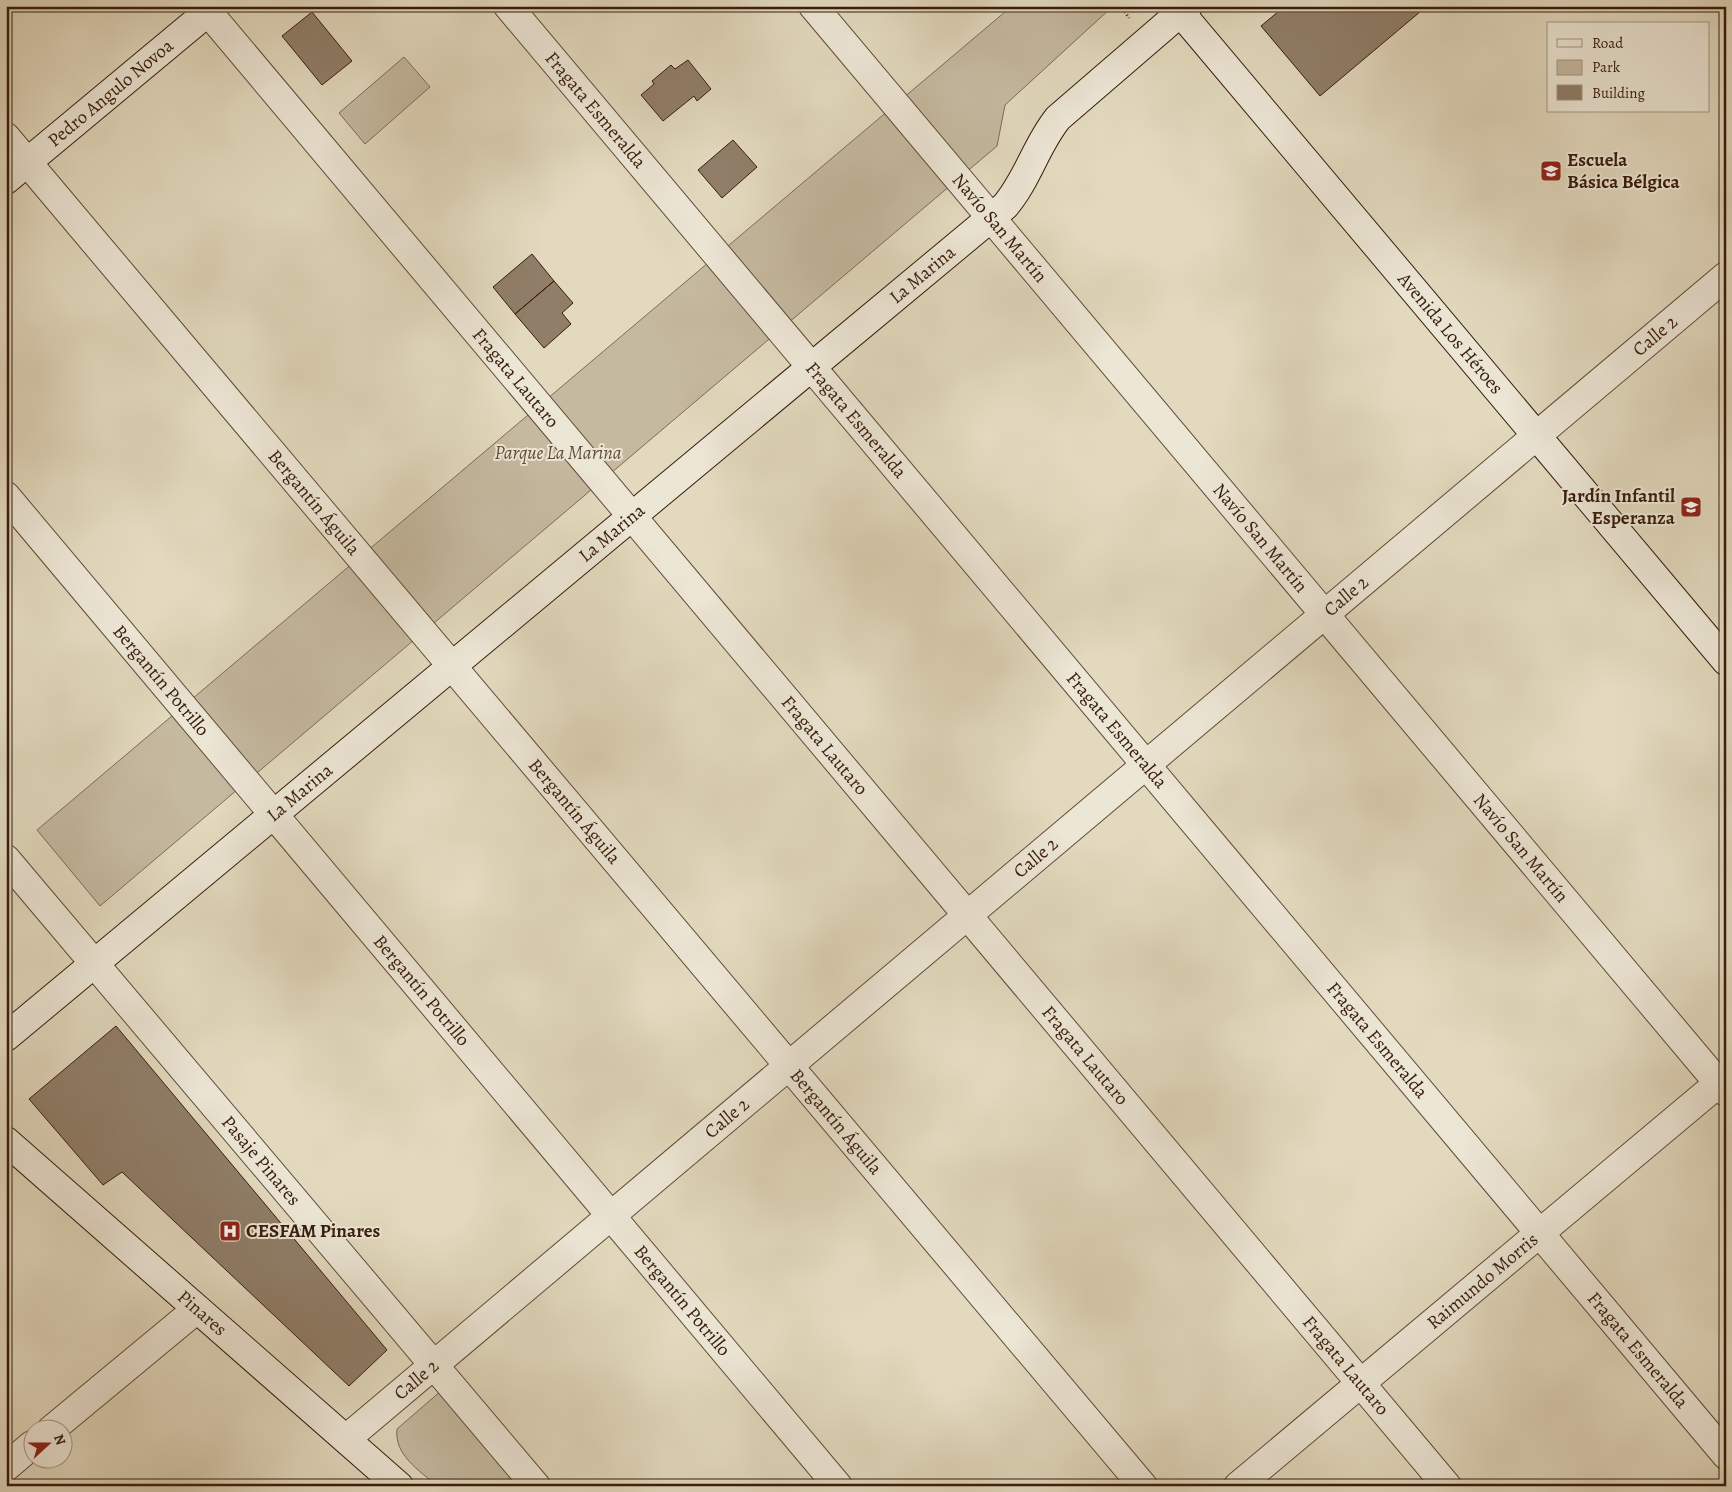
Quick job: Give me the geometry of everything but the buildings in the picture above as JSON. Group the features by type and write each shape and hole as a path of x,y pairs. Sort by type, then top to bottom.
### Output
{"street":[{"name":"Fragata Esmeralda","path":"508,6 1726,1455"},
{"name":"Navío San Martín","path":"813,6 1324,614 1723,1084"},
{"name":"Pedro Angulo Novoa","path":"6,180 208,8"},
{"name":"Fragata Lautaro","path":"208,8 632,517 1447,1486"},
{"name":"La Marina","path":"6,1038 1005,206 1021,186 1046,132 1058,118 1181,8"},
{"name":"Avenida Los Héroes","path":"1181,8 1726,661"},
{"name":"Bergantín Águila","path":"6,137 1143,1486"},
{"name":"Calle 2","path":"346,1439 1726,276"},
{"name":"Bergantín Potrillo","path":"6,496 838,1486"},
{"name":"Pasaje Pinares","path":"6,858 536,1486"},
{"name":"Raimundo Morris","path":"1238,1486 1540,1233 1723,1084"},
{"name":"Pinares","path":"6,1141 399,1486"},
{"path":"63,1420 197,1309"},
{"path":"6,1466 22,1453"}],"green space":[{"name":"Parque La Marina","path":"1012,6 1111,8 1005,105 997,146 100,906 37,830"},
{"path":"404,57 430,87 365,144 339,113"},
{"path":"442,1390 523,1486 437,1486 409,1461 399,1447 397,1429"}],"place":[{"name":"Escuela Básica Bélgica","path":"1551,171"},
{"name":"Jardín Infantil Esperanza","path":"1691,507"},
{"name":"CESFAM Pinares","path":"230,1231"}]}
